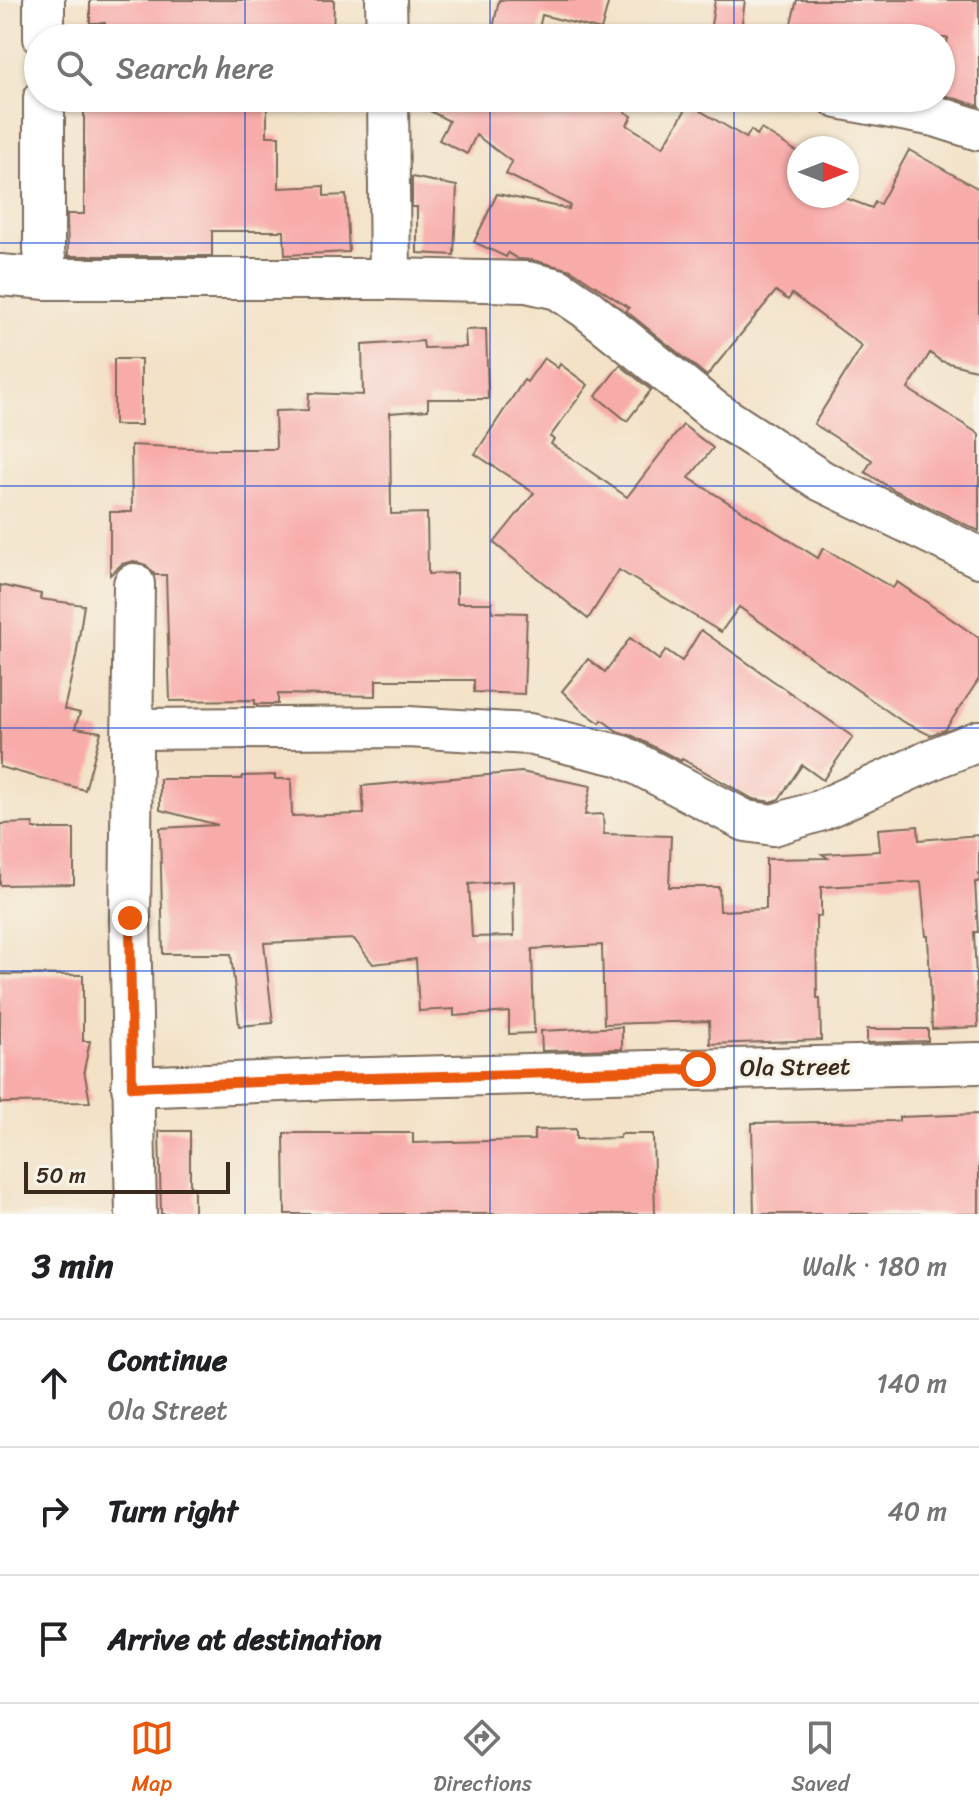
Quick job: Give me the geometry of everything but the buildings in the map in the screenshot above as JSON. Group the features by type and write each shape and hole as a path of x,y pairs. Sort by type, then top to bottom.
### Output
{"street":[{"path":"44,0 44,24"},
{"path":"386,0 387,24"},
{"path":"44,112 44,249 47,279"},
{"path":"388,112 390,279"},
{"path":"913,112 979,130"},
{"path":"0,275 47,279 527,282 558,289 714,411 822,481 979,557"},
{"path":"134,584 130,918 136,1214"},
{"path":"134,729 408,727 529,734 622,756 746,821 773,825 819,811 979,741"},
{"name":"Ola Street","path":"132,1087 480,1074 979,1063"}],"route":[{"path":"130,918 132,1087 698,1069"}]}
